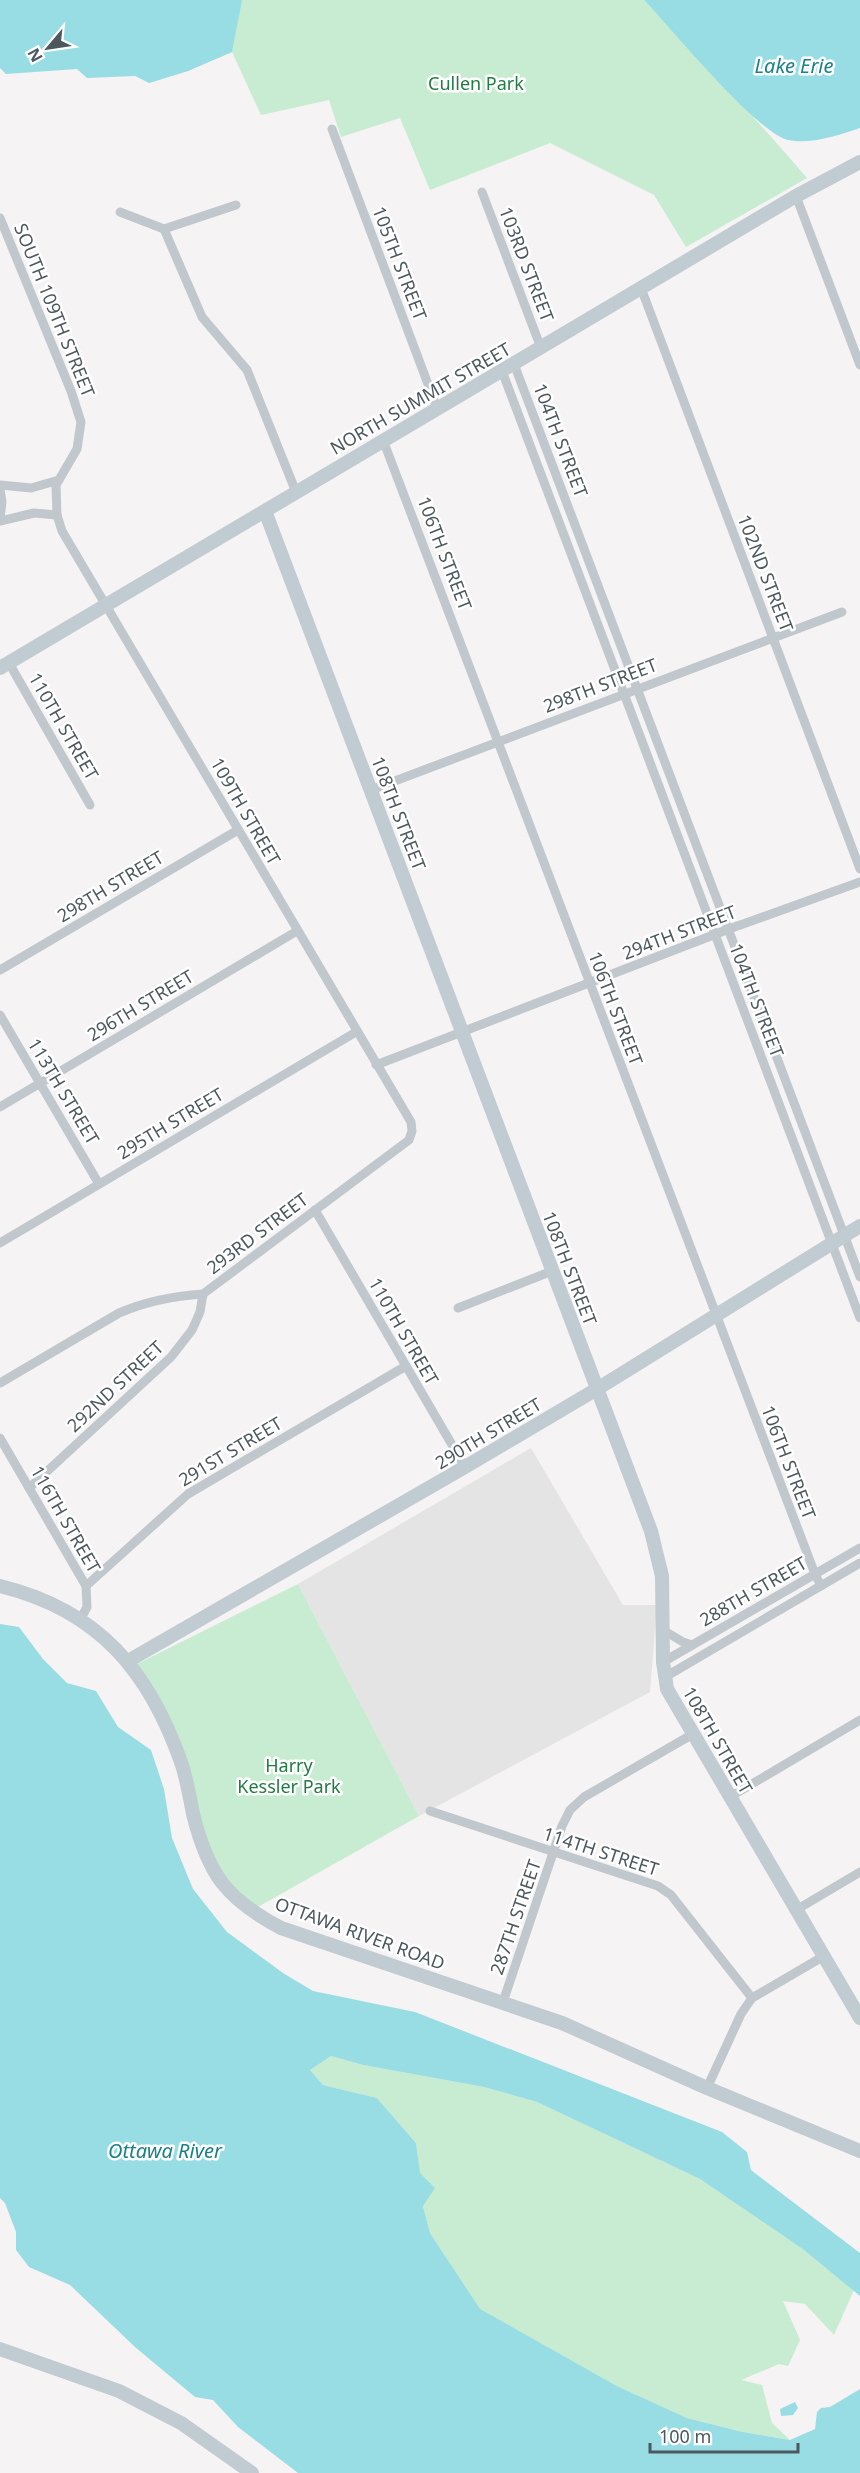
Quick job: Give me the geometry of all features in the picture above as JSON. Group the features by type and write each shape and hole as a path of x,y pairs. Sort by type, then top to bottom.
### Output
{"street":[{"name":"105TH STREET","path":"332,129 437,408"},
{"name":"NORTH SUMMIT STREET","path":"4,666 796,196 860,162"},
{"name":"103RD STREET","path":"482,192 541,348"},
{"path":"796,196 860,365"},
{"path":"120,212 164,229 236,205"},
{"name":"SOUTH 109TH STREET","path":"0,218 71,391 81,422 77,449 56,485 57,515"},
{"path":"164,229 202,317 210,329 240,360 253,380 296,492"},
{"name":"102ND STREET","path":"641,288 860,869"},
{"name":"104TH STREET","path":"514,364 860,1277"},
{"name":"104TH STREET","path":"502,371 860,1318"},
{"name":"106TH STREET","path":"383,440 715,1316 814,1574 821,1586"},
{"path":"57,515 34,513 0,519 2,502 0,487 32,488 59,480"},
{"name":"108TH STREET","path":"265,511 651,1531 659,1559 663,1590 663,1662 667,1689 860,2018"},
{"name":"109TH STREET","path":"57,515 62,531 411,1122"},
{"path":"563,533 577,528"},
{"name":"298TH STREET","path":"370,790 842,612"},
{"name":"110TH STREET","path":"4,666 90,805"},
{"path":"670,817 684,812"},
{"name":"298TH STREET","path":"0,970 238,830"},
{"name":"294TH STREET","path":"376,1065 729,929 860,882"},
{"name":"296TH STREET","path":"0,1107 297,931"},
{"name":"113TH STREET","path":"0,1015 99,1184"},
{"name":"295TH STREET","path":"0,1243 356,1032"},
{"path":"775,1093 789,1088"},
{"name":"293RD STREET","path":"0,1383 119,1313 140,1304 170,1296 203,1294 409,1140 412,1131 411,1122"},
{"name":"110TH STREET","path":"315,1210 465,1467"},
{"name":"290TH STREET","path":"128,1661 597,1389 860,1226"},
{"path":"458,1308 552,1271"},
{"name":"292ND STREET","path":"29,1488 171,1357 192,1330 200,1312 203,1294"},
{"name":"291ST STREET","path":"86,1586 199,1486 406,1366"},
{"name":"116TH STREET","path":"0,1438 86,1586 87,1607 80,1620"},
{"name":"288TH STREET","path":"663,1662 860,1548"},
{"name":"288TH STREET","path":"665,1677 860,1563"},
{"name":"OTTAWA RIVER ROAD","path":"0,1586 41,1599 80,1620 109,1642 128,1661 161,1712 182,1767 202,1847 215,1874 232,1896 254,1913 281,1928 503,2002 590,2034 707,2088 860,2151"},
{"path":"663,1630 692,1645"},
{"path":"730,1797 860,1720"},
{"name":"287TH STREET","path":"503,2002 562,1826 570,1810 584,1797 693,1734"},
{"name":"114TH STREET","path":"430,1811 658,1886 671,1895 752,1998"},
{"path":"796,1910 860,1872"},
{"path":"707,2088 741,2014 752,1998 824,1956"},
{"path":"0,2349 119,2391 181,2423 252,2473"}],"shaded area":[{"path":"531,1448 623,1605 657,1605 650,1692 419,1816 298,1584"}],"green space":[{"name":"Cullen Park","path":"199,0 644,0 807,178 686,247 654,195 550,143 430,190 400,118 341,137 329,100 261,115 232,52 188,71 149,83"},
{"name":"Harry Kessler Park","path":"298,1584 419,1816 256,1908 238,1894 214,1862 151,1684 137,1664"},
{"path":"331,2056 363,2065 484,2087 537,2102 700,2179 804,2250 854,2290 834,2335 805,2304 783,2301 800,2340 788,2366 779,2364 741,2380 762,2385 772,2423 790,2440 743,2432 687,2418 617,2386 479,2309 430,2233 423,2206 416,2143 377,2098 323,2085 310,2070"}],"water":[{"path":"0,0 242,0 232,52 188,71 149,83 135,76 87,78 77,69 6,74 0,68"},
{"name":"Lake Erie","path":"644,0 860,0 860,128 843,134 806,141 788,140 774,133 756,119 714,78"},
{"name":"Ottawa River","path":"0,1624 19,1627 43,1659 67,1683 96,1691 118,1727 151,1750 164,1789 172,1838 193,1889 227,1932 283,1973 313,1991 415,2012 722,2132 747,2152 751,2170 860,2253 860,2296 804,2250 700,2179 537,2102 484,2087 363,2065 331,2056 310,2070 323,2085 377,2098 416,2143 420,2173 435,2188 423,2206 430,2233 480,2309 617,2386 687,2418 743,2432 790,2440 815,2429 817,2412 821,2408 830,2407 860,2389 860,2473 298,2473 238,2427 213,2400 195,2397 135,2347 70,2285 29,2267 16,2250 16,2232 5,2203 0,2198"},
{"path":"795,2402 798,2408 793,2415 781,2416 780,2409"}]}
